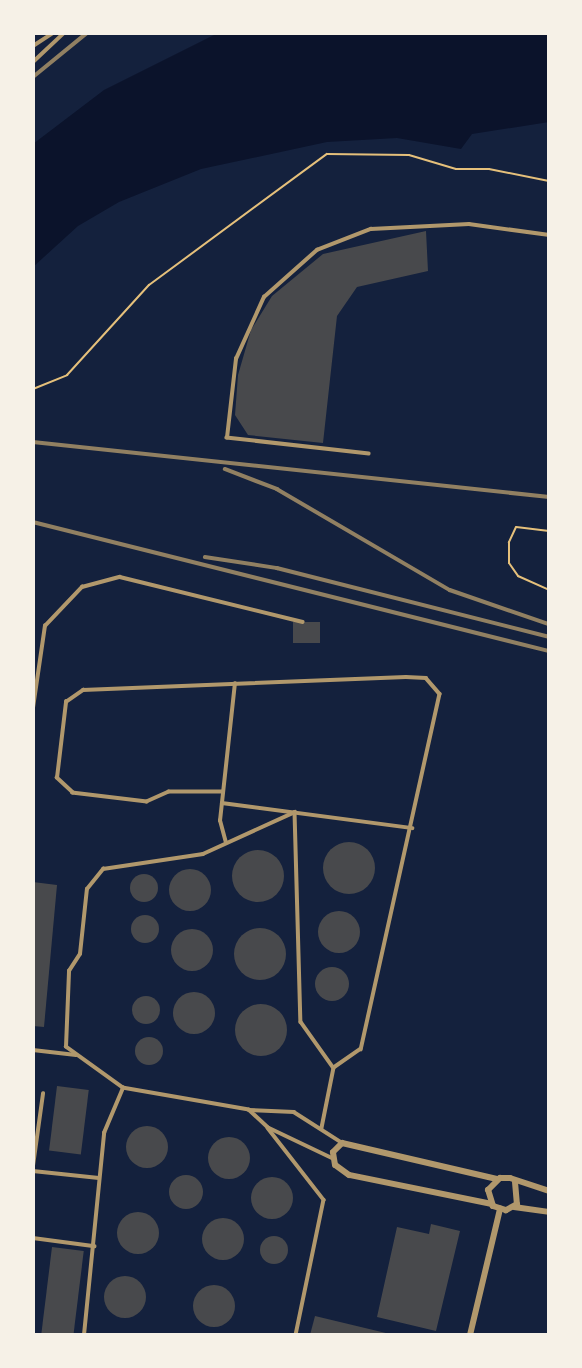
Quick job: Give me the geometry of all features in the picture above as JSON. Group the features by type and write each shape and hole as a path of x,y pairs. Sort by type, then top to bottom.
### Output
{"street":[{"path":"549,1191 342,1143 333,1159 349,1175 492,1204 500,1209 514,1207 549,1212"},
{"path":"492,1204 488,1190 497,1179"},
{"path":"514,1207 521,1195 515,1182"},
{"path":"470,1335 500,1209"}],"lane":[{"path":"33,46 53,33"},
{"path":"33,62 64,33"},
{"path":"369,454 228,438 236,359 264,298 317,250 371,229 469,224 549,235"},
{"path":"33,708 45,626 82,587 120,577 303,622"},
{"path":"223,792 169,792 148,802 73,793 57,779 63,713 73,694 83,690 407,677 435,684 440,704 361,1049 334,1068 322,1128"},
{"path":"226,843 222,803 235,684"},
{"path":"222,803 412,828"},
{"path":"295,812 203,854 121,864 91,878 62,1034 77,1055 123,1088 249,1110 278,1108 322,1128 342,1143"},
{"path":"295,812 301,1022 334,1068"},
{"path":"33,1050 77,1055"},
{"path":"84,1335 99,1178 109,1110 123,1088"},
{"path":"33,1166 43,1094"},
{"path":"249,1110 268,1128 324,1200 296,1335"},
{"path":"268,1128 333,1159"},
{"path":"33,1171 99,1178"},
{"path":"33,1238 94,1246"}],"path":[{"path":"33,389 67,375 149,285 327,154 409,155 456,170 489,169 549,181"},
{"path":"549,531 516,527 509,542 509,563 518,576 549,590"}],"water":[{"path":"218,33 549,33 549,122 472,134 461,149 397,138 327,142 201,169 119,202 78,226 33,267 33,144 104,90"}],"building":[{"path":"426,231 428,271 357,287 337,316 323,443 248,435 235,415 238,375 251,330 272,296 323,254"},
{"path":"293,622 320,622 320,643 293,643"},
{"path":"349,842 359,844 367,850 373,858 373,878 367,886 359,892 349,894 339,892 331,886 325,878 323,868 325,858 331,850 339,844"},
{"path":"258,850 268,852 276,858 282,866 282,886 276,894 268,900 258,902 248,900 240,894 234,886 232,876 234,866 240,858 248,852"},
{"path":"190,869 205,875 211,890 205,905 190,911 175,905 169,890 175,875"},
{"path":"144,874 154,878 158,888 154,898 144,902 134,898 130,888 134,878"},
{"path":"33,882 57,885 44,1027 33,1026"},
{"path":"339,911 354,917 360,932 354,947 339,953 324,947 318,932 324,917"},
{"path":"145,915 155,919 159,929 155,939 145,943 135,939 131,929 135,919"},
{"path":"260,928 270,930 278,936 284,944 284,964 278,972 270,978 260,980 250,978 242,972 236,964 234,954 236,944 242,936 250,930"},
{"path":"192,929 207,935 213,950 207,965 192,971 177,965 171,950 177,935"},
{"path":"332,967 344,972 349,984 344,996 332,1001 320,996 315,984 320,972"},
{"path":"194,992 209,998 215,1013 209,1028 194,1034 179,1028 173,1013 179,998"},
{"path":"146,996 156,1000 160,1010 156,1020 146,1024 136,1020 132,1010 136,1000"},
{"path":"261,1004 271,1006 279,1012 285,1020 285,1040 279,1048 271,1054 261,1056 251,1054 243,1048 237,1040 235,1030 237,1020 243,1012 251,1006"},
{"path":"149,1037 159,1041 163,1051 159,1061 149,1065 139,1061 135,1051 139,1041"},
{"path":"57,1086 89,1090 81,1154 49,1151"},
{"path":"147,1126 162,1132 168,1147 162,1162 147,1168 132,1162 126,1147 132,1132"},
{"path":"229,1137 244,1143 250,1158 244,1173 229,1179 214,1173 208,1158 214,1143"},
{"path":"186,1175 198,1180 203,1192 198,1204 186,1209 174,1204 169,1192 174,1180"},
{"path":"272,1177 287,1183 293,1198 287,1213 272,1219 257,1213 251,1198 257,1183"},
{"path":"138,1212 153,1218 159,1233 153,1248 138,1254 123,1248 117,1233 123,1218"},
{"path":"223,1218 238,1224 244,1239 238,1254 223,1260 208,1254 202,1239 208,1224"},
{"path":"431,1224 460,1231 436,1331 377,1317 397,1227 429,1234"},
{"path":"274,1236 284,1240 288,1250 284,1260 274,1264 264,1260 260,1250 264,1240"},
{"path":"52,1247 84,1251 73,1335 41,1334"},
{"path":"125,1276 140,1282 146,1297 140,1312 125,1318 110,1312 104,1297 110,1282"},
{"path":"214,1285 229,1291 235,1306 229,1321 214,1327 199,1321 193,1306 199,1291"},
{"path":"315,1316 390,1334 390,1335 310,1335"}],"railway":[{"path":"33,77 87,33"},
{"path":"33,442 549,497"},
{"path":"225,469 277,489 450,590 549,624"},
{"path":"33,522 549,651"},
{"path":"205,557 277,568 549,637"}]}
